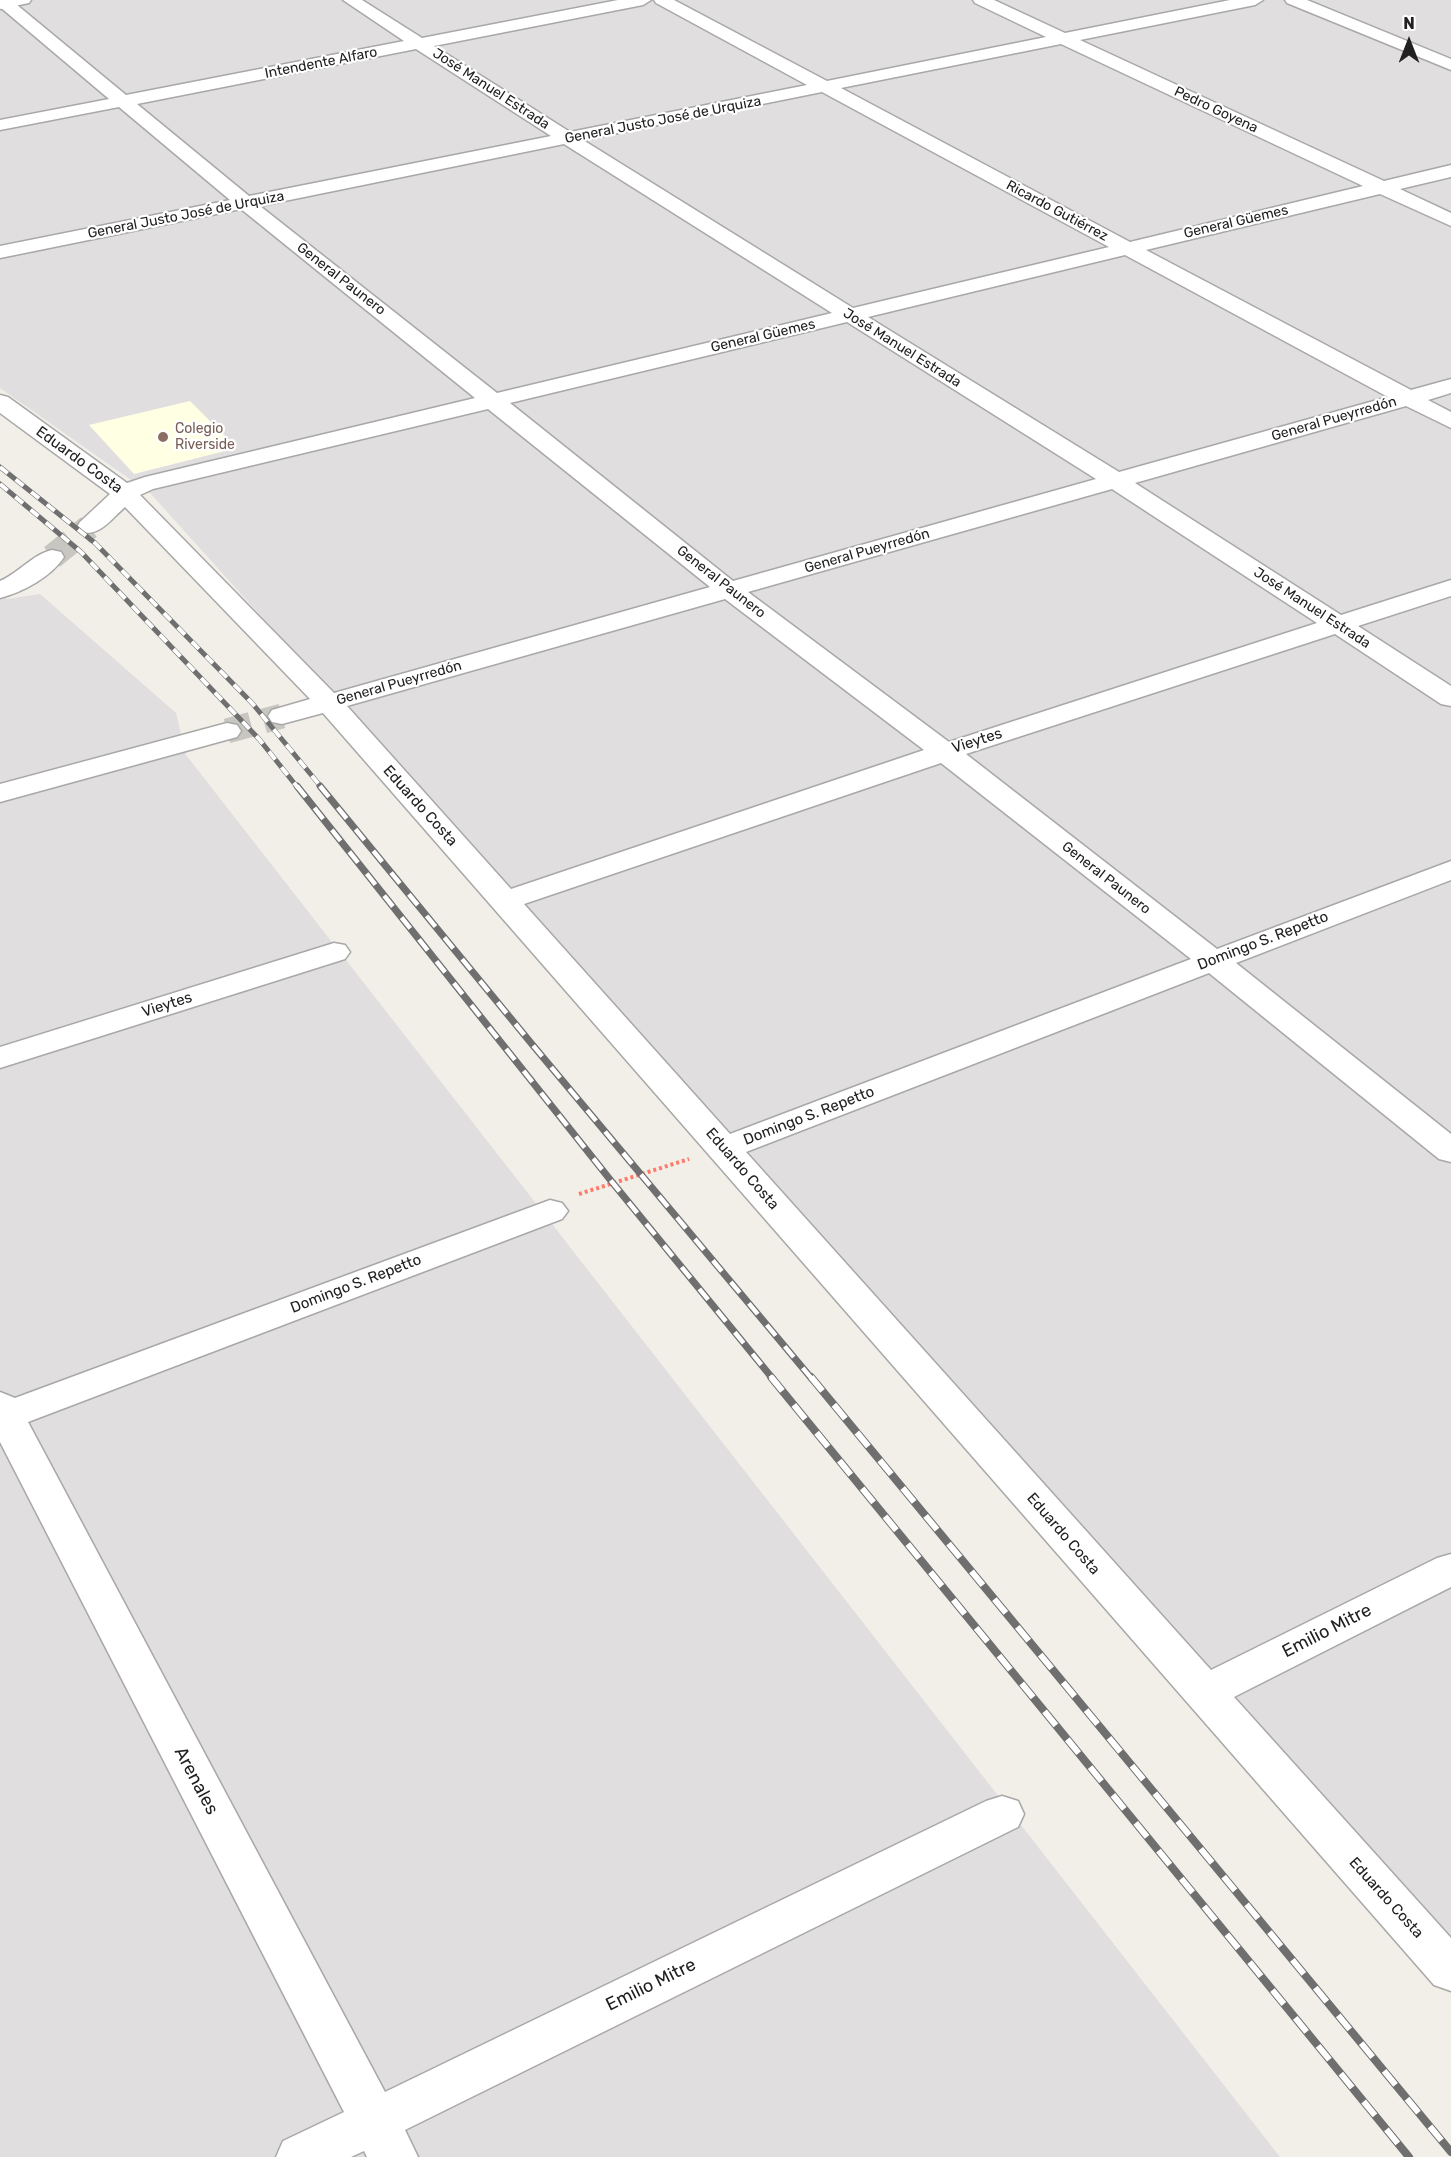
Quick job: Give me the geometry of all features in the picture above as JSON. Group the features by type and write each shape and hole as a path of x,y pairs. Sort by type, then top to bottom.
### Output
{"street":[{"name":"José Manuel Estrada","path":"351,0 568,139 1116,481 1451,698"},
{"name":"Intendente Alfaro","path":"0,126 643,0"},
{"name":"Ricardo Gutiérrez","path":"662,0 1451,421"},
{"name":"Pedro Goyena","path":"981,0 1451,220"},
{"name":"General Justo José de Urquiza","path":"0,252 1255,0"},
{"path":"1293,0 1451,65"},
{"name":"General Paunero","path":"8,2 245,204 494,400 729,590 945,752 1212,960 1451,1151"},
{"name":"General Güemes","path":"89,527 125,493 145,484 1451,171"},
{"name":"General Pueyrredón","path":"282,716 1451,386"},
{"name":"Eduardo Costa","path":"0,402 125,493 329,703 1451,1971"},
{"path":"0,562 11,585 52,557"},
{"name":"Vieytes","path":"505,902 945,752 1451,588"},
{"path":"0,793 227,731"},
{"name":"Domingo S. Repetto","path":"724,1148 1451,870"},
{"name":"Vieytes","path":"0,1058 334,952"},
{"name":"Domingo S. Repetto","path":"2,1413 550,1211"},
{"name":"Arenales","path":"2,1413 383,2139"},
{"name":"Emilio Mitre","path":"1203,1693 1451,1569"},
{"name":"Emilio Mitre","path":"302,2157 383,2139 1002,1814"}],"path":[{"name":"Domingo S. Repetto","path":"550,1211 554,1202 724,1148"}],"shaded area":[{"path":"33,0 1451,0 1451,1937 151,494 0,388 0,6"},
{"name":"Colegio Riverside","path":"190,401 237,448 134,474 89,425"},
{"path":"0,593 7,599 40,594 176,713 186,755 1280,2157 0,2157"}],"tunnel":[{"path":"52,557 89,527"},
{"path":"227,731 282,716"}],"railway":[{"path":"0,467 95,543 252,703 322,788"},
{"path":"0,484 81,552 259,739 298,788"},
{"path":"297,786 612,1182 773,1379"},
{"path":"320,786 812,1379"},
{"path":"771,1377 1409,2157"},
{"path":"811,1377 1451,2152"}],"place":[{"name":"Colegio Riverside","path":"163,437"}]}
